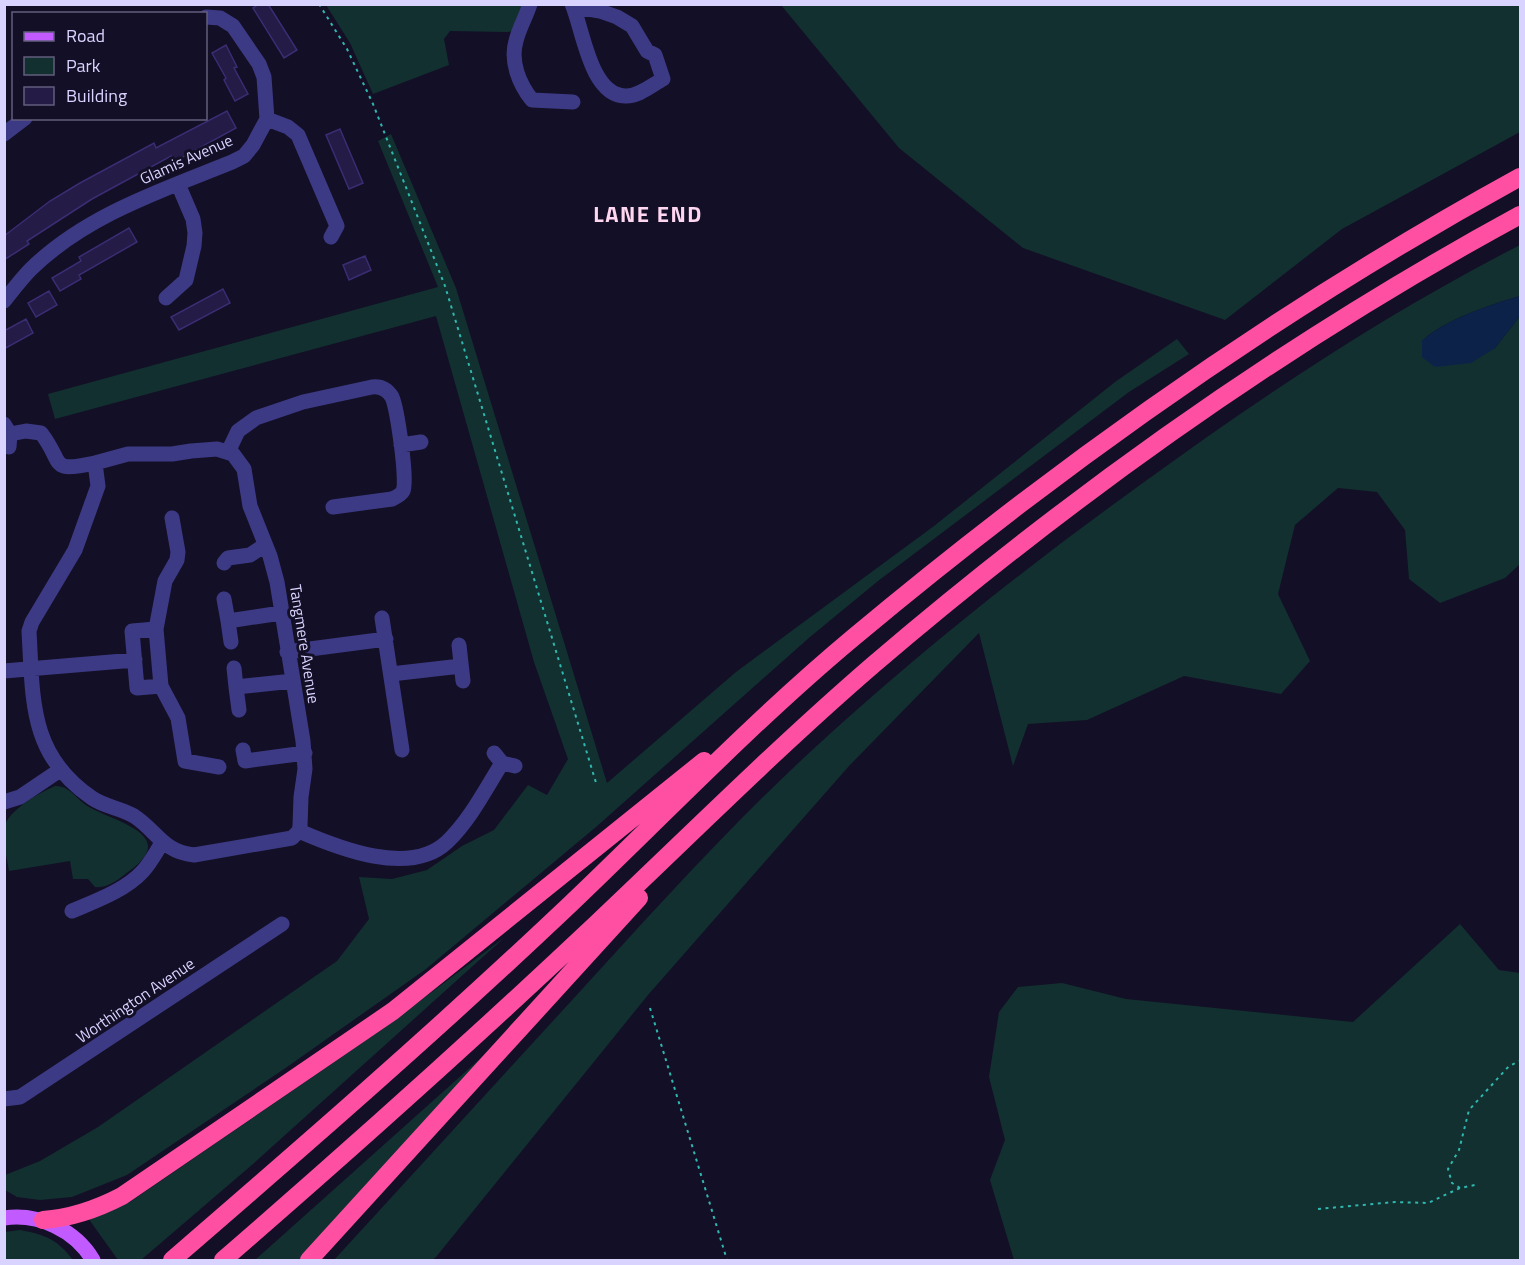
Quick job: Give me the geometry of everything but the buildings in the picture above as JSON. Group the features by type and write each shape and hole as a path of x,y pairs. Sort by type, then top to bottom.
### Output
{"highway":[{"path":"43,1220 73,1216 122,1196 393,1011 796,687 988,527 1140,414 1286,316 1442,220 1521,177"},
{"path":"223,1260 349,1152 475,1038 750,777 873,665 1012,551 1155,444 1310,339 1460,248 1521,214"},
{"path":"172,1260 456,1011 796,687"},
{"path":"309,1260 750,777"}],"main road":[{"path":"7,1216 43,1220 70,1235 80,1243 93,1260"}],"street":[{"path":"530,4 515,42 516,68 521,87 532,100 573,102"},
{"path":"572,4 593,70 612,92 624,97 635,95 663,79 655,55 647,51 632,26 617,17 582,8 578,4"},
{"path":"207,17 220,18 233,26 259,64 266,90 267,119 288,127 298,135 337,226 331,237"},
{"name":"Glamis Avenue","path":"4,301 31,269 59,246 103,218 136,201 244,156 253,145 267,119"},
{"path":"4,134 22,120"},
{"path":"166,298 186,280 194,246 193,219 178,184"},
{"path":"8,435 26,431 41,433 55,458 62,466 70,468 128,454 172,454 217,449 228,452 238,431 256,418 303,402 372,387 386,390 392,397 404,470 404,490 399,495 381,501 333,507"},
{"path":"400,445 422,442"},
{"name":"Tangmere Avenue","path":"228,452 237,458 244,469 250,506 277,582 304,753 305,769 299,831"},
{"path":"95,463 98,486 75,550 32,622 29,631 37,722 47,749 60,770 94,799 135,816 162,843 185,854 202,854 287,840 299,831 384,858 406,858 426,853 445,844 467,819 504,761"},
{"path":"172,518 178,552 177,560 165,581 156,629 160,686 178,718 185,760 219,767"},
{"path":"224,563 228,558 250,555 265,545"},
{"path":"224,599 231,642"},
{"path":"228,621 281,613"},
{"path":"382,618 402,750"},
{"path":"156,629 132,631 137,688 160,686"},
{"path":"287,652 386,639"},
{"path":"391,674 462,673 459,645"},
{"path":"4,671 135,660"},
{"path":"234,668 239,710"},
{"path":"236,687 292,681"},
{"path":"245,762 304,753"},
{"path":"4,802 20,797 60,770"},
{"path":"80,902 136,878 147,867 162,843"},
{"name":"Worthington Avenue","path":"4,1099 20,1097 282,924"}],"path":[{"path":"319,4 347,49 373,104 445,286 597,786"},
{"path":"650,1008 726,1260"},
{"path":"1461,1188 1452,1183 1448,1169 1459,1150 1469,1110 1509,1066 1521,1061"},
{"path":"1318,1209 1395,1202 1428,1203 1461,1188 1475,1185"}],"green space":[{"path":"326,5 526,5 515,31 450,31 444,39 449,65 373,94 350,43"},
{"path":"781,5 1520,5 1520,132 1342,229 1225,320 1023,248 899,148"},
{"path":"391,134 456,288 607,783 736,672 934,526 1115,382 1177,339 1189,354 1129,392 878,581 810,637 596,827 426,969 287,1067 127,1175 72,1197 40,1200 17,1197 5,1190 5,1175 40,1161 98,1127 337,961 369,919 359,877 392,879 427,870 462,846 494,830 528,785 547,795 568,759 534,662 436,316 55,419 48,394 438,287 378,141"},
{"path":"1520,245 1520,296 1455,319 1422,341 1422,357 1495,348 1520,316 1520,564 1505,578 1440,603 1409,579 1405,530 1377,492 1338,488 1295,525 1278,594 1310,661 1281,694 1184,676 1087,720 1028,724 1013,766 979,633 849,766 648,995 436,1257 432,1260 334,1260 718,842 778,782 889,682 1055,548 1232,420 1373,327"},
{"path":"55,786 69,790 89,807 138,831 146,839 148,848 143,859 117,880 99,887 95,887 88,879 73,879 70,861 9,871 4,838 7,821 25,803"},
{"path":"1460,924 1499,970 1520,973 1520,1260 1014,1260 990,1180 1005,1140 989,1077 999,1012 1018,987 1062,983 1126,999 1353,1022"},
{"path":"505,937 253,1164 141,1260 118,1260 88,1218 130,1202 384,1028"},
{"path":"492,1048 301,1260 255,1260"},
{"path":"20,1230 50,1239 62,1247 73,1260 5,1260 5,1232"}],"water":[{"path":"1520,296 1520,316 1495,348 1471,363 1435,367 1422,357 1422,341 1443,326 1455,319"}],"district":[{"name":"LANE END","path":"648,214"}]}
